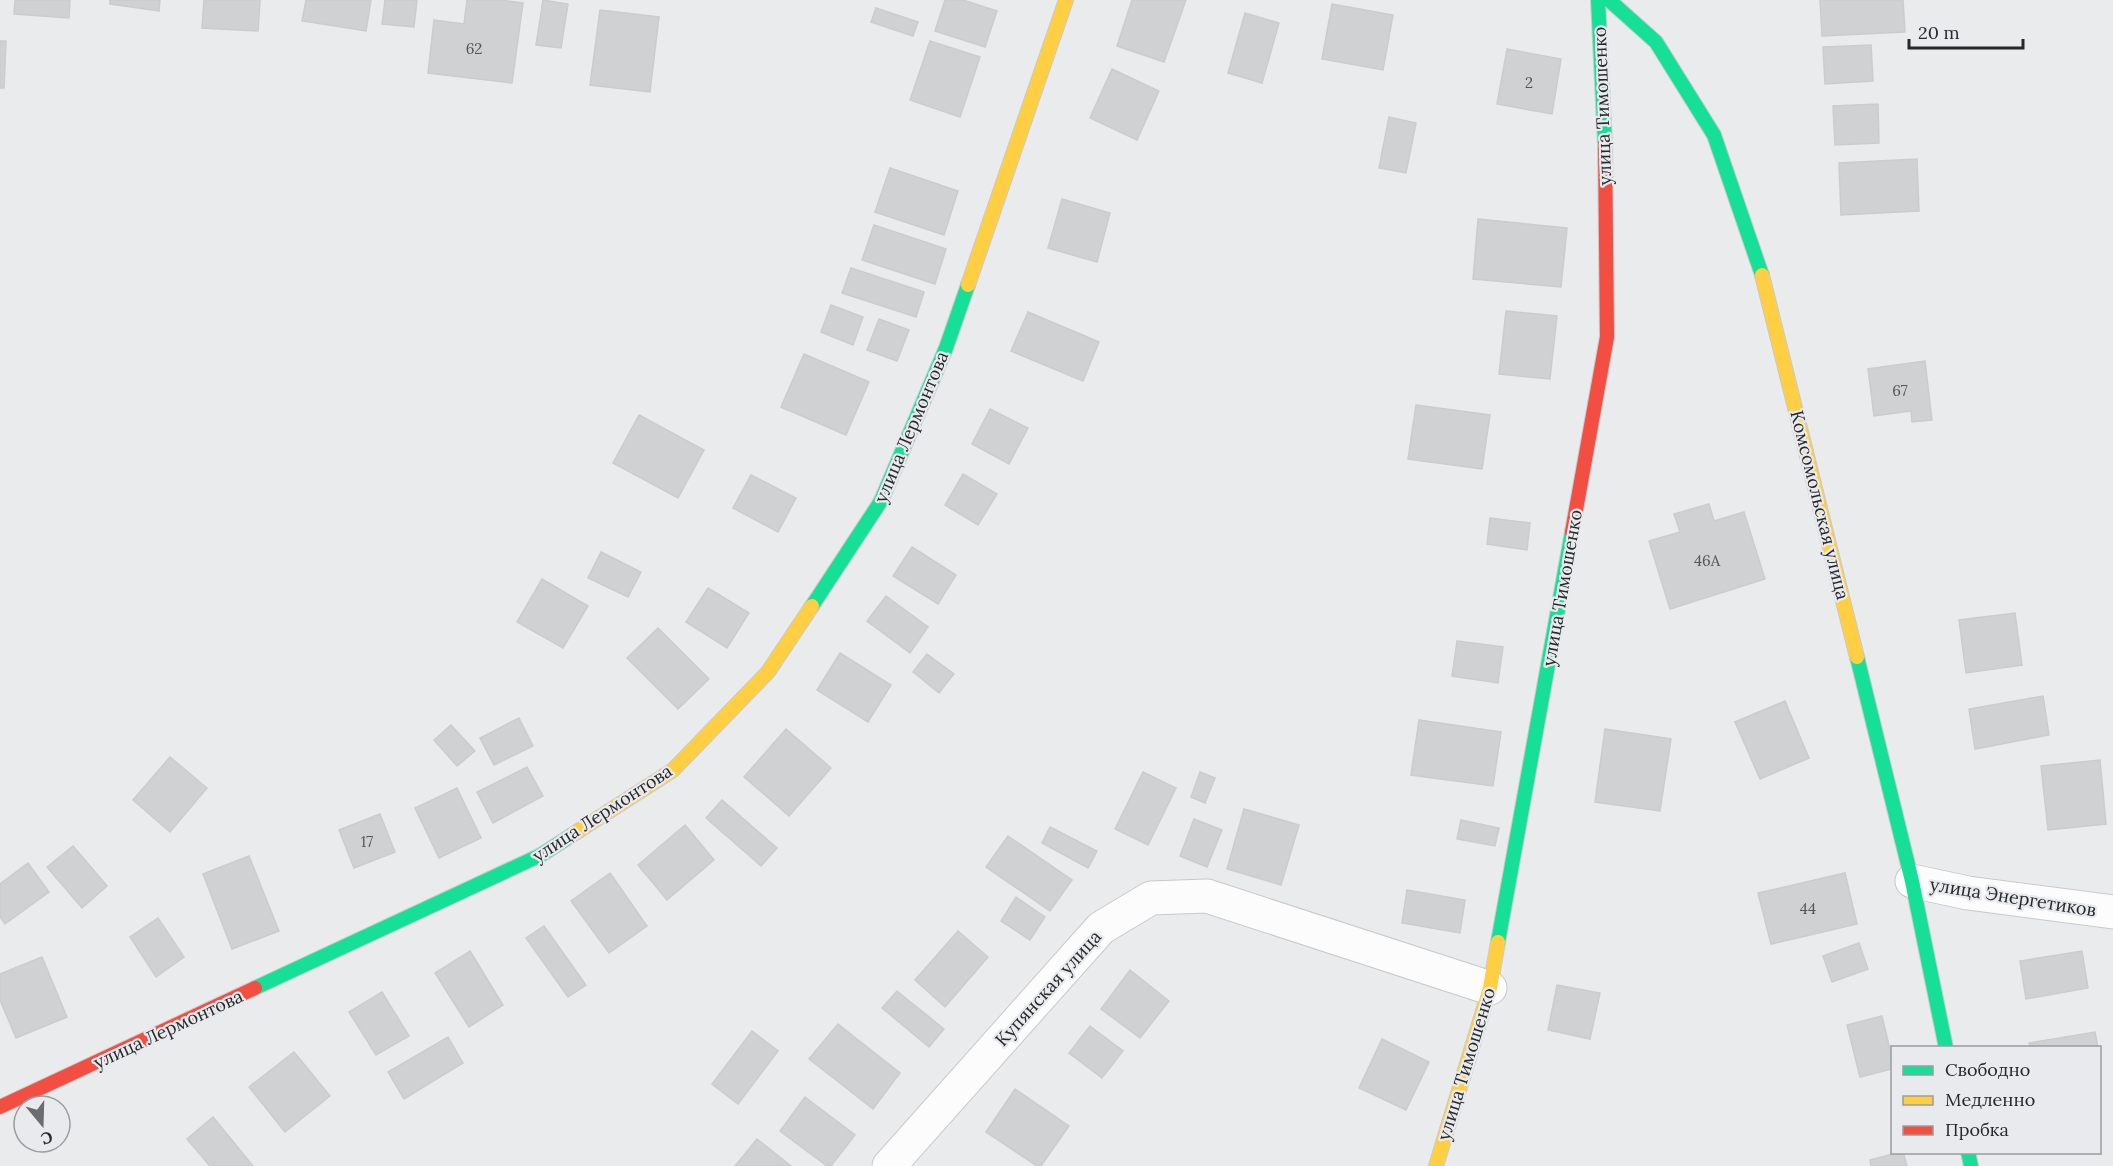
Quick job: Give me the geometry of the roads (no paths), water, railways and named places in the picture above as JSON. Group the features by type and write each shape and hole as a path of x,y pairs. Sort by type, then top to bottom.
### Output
{"street":[{"name":"улица Лермонтова","path":"0,1107 541,855 673,770 768,672 881,501 946,348 1066,0"},
{"name":"улица Тимошенко","path":"1436,1166 1490,988 1607,337 1605,124 1598,0"},
{"name":"Комсомольская улица","path":"1609,0 1656,42 1714,135 1767,291 1912,881 1946,1046"},
{"name":"улица Энергетиков","path":"1912,881 1968,893 2113,912"},
{"name":"Купянская улица","path":"889,1166 1101,928 1151,898 1207,896 1490,988"}]}
